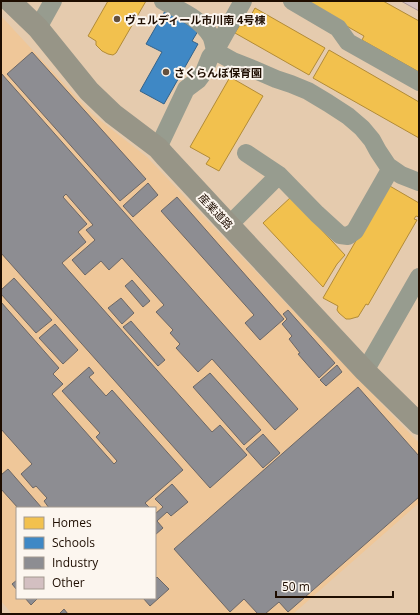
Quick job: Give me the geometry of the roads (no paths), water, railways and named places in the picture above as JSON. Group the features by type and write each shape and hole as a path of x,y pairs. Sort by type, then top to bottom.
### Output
{"main road":[{"name":"産業道路","path":"10,1 38,28 89,91 113,114 158,148 365,371 419,424"}],"street":[{"path":"38,28 53,1"},
{"path":"163,1 186,13 206,29 211,37 215,51 233,61 308,91 348,116 362,128 372,140 388,166 401,175 419,182"},
{"path":"158,148 186,89 198,80 204,72 210,57 215,51 243,1"},
{"path":"292,1 338,28 348,42 419,82"},
{"path":"246,153 279,175 340,235 348,236 354,231 391,168"},
{"path":"228,225 279,175"},
{"path":"365,371 419,277"}],"place":[{"name":"ヴェルディール市川南 4号棟","path":"117,19"},
{"name":"さくらんぼ保育園","path":"166,72"}]}
